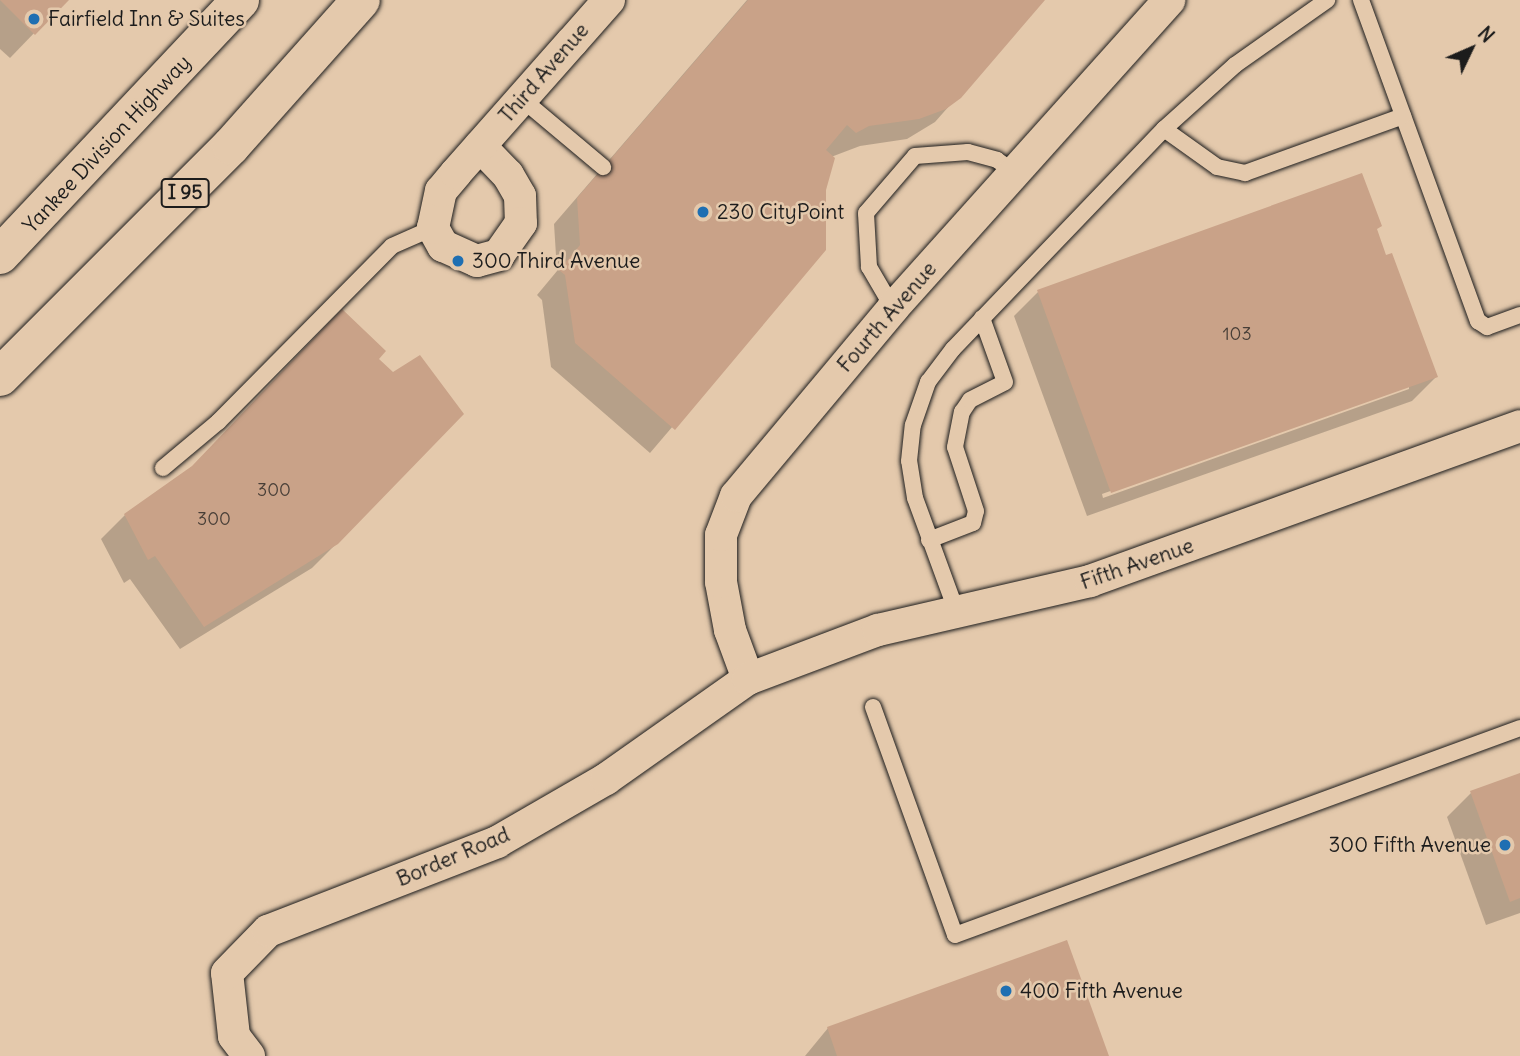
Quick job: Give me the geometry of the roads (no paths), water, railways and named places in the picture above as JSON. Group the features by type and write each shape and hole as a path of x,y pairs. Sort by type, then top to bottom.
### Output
{"highway":[{"name":"Yankee Division Highway","path":"0,256 240,0"},
{"name":"I 95","path":"0,377 96,285 231,146 360,0"}],"street":[{"name":"Third Avenue","path":"433,228 441,191 609,0"},
{"name":"Fourth Avenue","path":"748,679 724,606 724,521 750,478 893,308 1169,0"},
{"path":"433,228 443,246 477,261 499,256 512,243 521,223 520,196 508,174 480,146"},
{"name":"Fifth Avenue","path":"748,679 866,634 956,610 1090,581 1520,426"},
{"name":"Border Road","path":"249,1056 234,1036 227,973 268,931 497,842 606,779 748,679"}],"lane":[{"path":"956,610 929,540 909,461 914,425 928,382 982,318 1164,129 1236,65 1327,0"},
{"path":"1361,0 1478,321 1488,327 1520,315"},
{"path":"522,99 603,167"},
{"path":"1164,129 1217,167 1245,173 1403,116"},
{"path":"893,308 869,267 866,213 915,156 957,151 982,154 1014,172"},
{"path":"163,468 218,422 392,246 433,228"},
{"path":"929,540 973,523 976,511 955,447 962,412 970,400 1005,382 982,318"},
{"path":"873,707 955,935 1520,728"}],"place":[{"name":"Fairfield Inn & Suites","path":"34,19"},
{"name":"230 CityPoint","path":"703,212"},
{"name":"300 Third Avenue","path":"458,261"},
{"name":"300 Fifth Avenue","path":"1505,845"},
{"name":"400 Fifth Avenue","path":"1006,991"}]}
